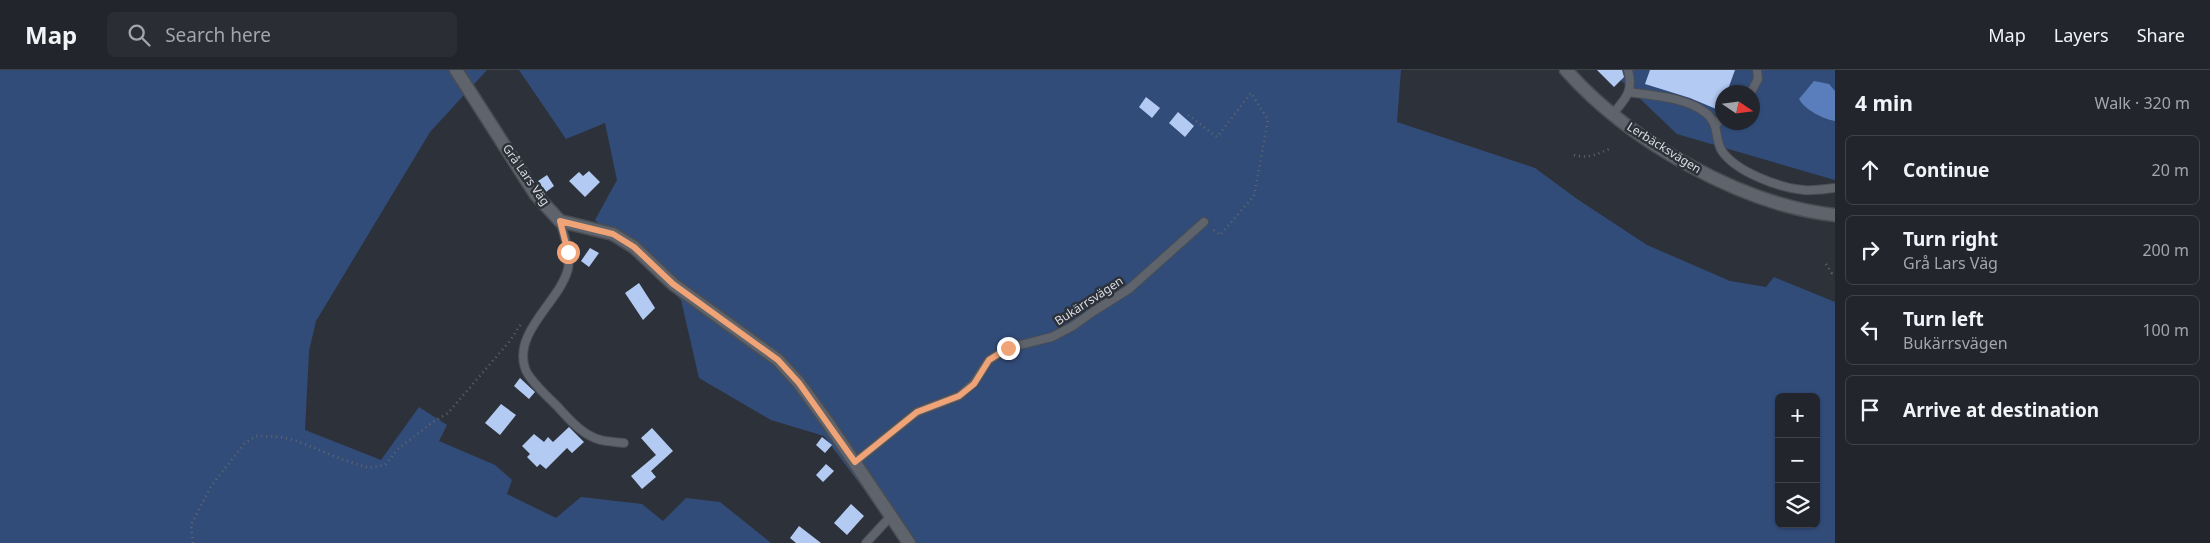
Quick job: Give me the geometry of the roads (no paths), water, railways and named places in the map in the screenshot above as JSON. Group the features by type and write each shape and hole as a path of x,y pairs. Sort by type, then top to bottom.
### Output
{"street":[{"name":"Grå Lars Väg","path":"456,70 536,195 560,221"},
{"name":"Lerbäcksvägen","path":"1566,70 1612,116 1672,156 1706,174 1773,201 1835,215"},
{"path":"560,221 613,234 634,247 673,284 778,360 799,383 886,506 890,517 909,543"}],"lane":[{"path":"1612,116 1629,92 1631,82 1628,70"},
{"path":"1755,85 1758,79 1758,70"},
{"path":"1629,92 1668,98 1697,107 1708,115 1715,124"},
{"path":"1717,130 1721,150 1742,169 1788,187 1804,190 1835,188"},
{"path":"560,221 567,246 568,270 564,280 526,340 523,354 525,369 569,419 585,432 600,440 624,443"},
{"name":"Bukärrsvägen","path":"855,462 917,412 959,396 974,384 989,360 1008,348 1059,333 1073,326 1129,289 1204,222"},
{"path":"866,543 890,517"}]}
